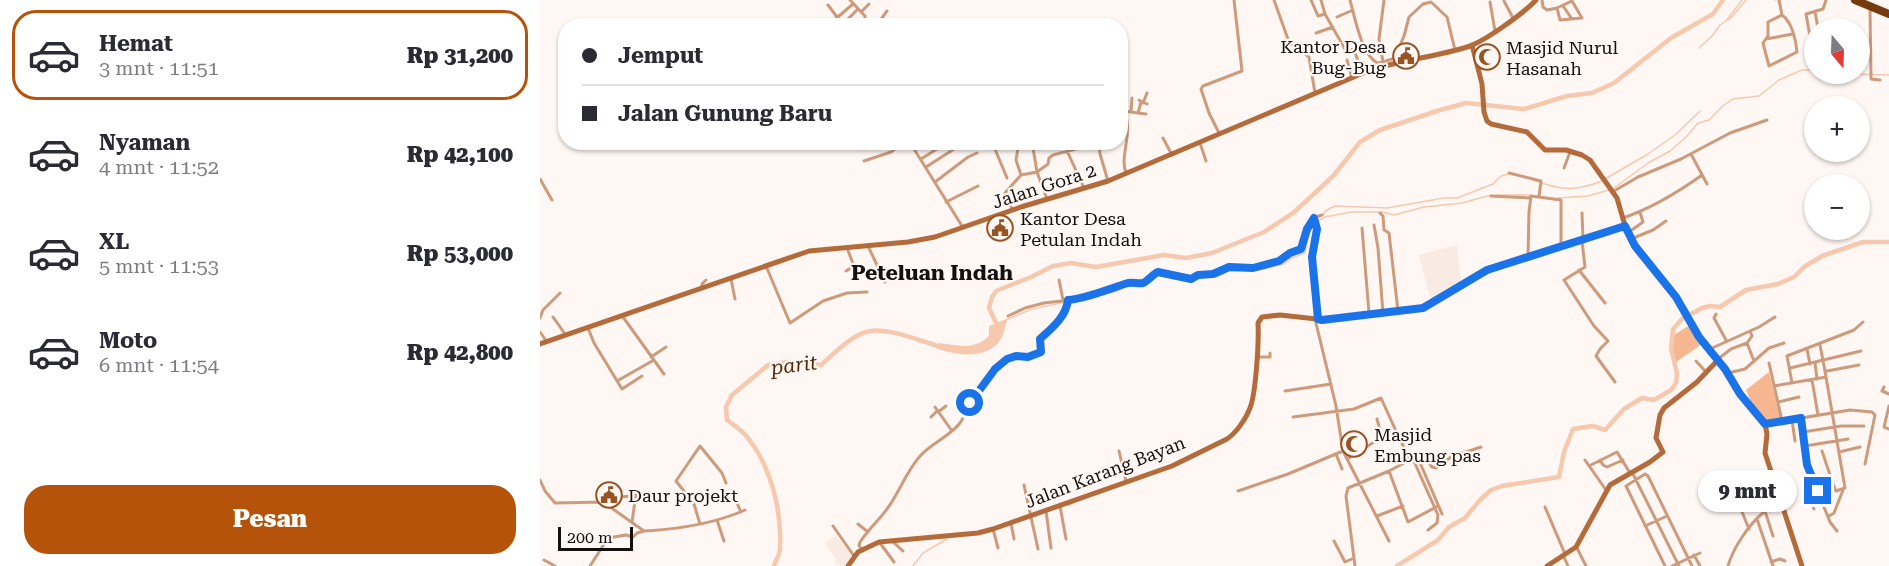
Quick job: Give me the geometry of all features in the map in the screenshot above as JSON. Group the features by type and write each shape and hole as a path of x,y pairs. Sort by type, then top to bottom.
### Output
{"highway":[{"path":"1856,0 1889,13"},
{"path":"1862,0 1889,13"}],"street":[{"path":"1219,133 1201,89 1203,86 1242,71 1234,0"},
{"path":"1274,0 1289,42 1309,57 1315,93"},
{"path":"1311,0 1318,16 1325,14"},
{"path":"1350,0 1355,23 1368,54 1376,63 1383,64 1379,39 1384,0"},
{"name":"Jalan Gora 2","path":"540,344 809,251 930,238 1108,181 1383,64 1472,45 1514,18 1536,0"},
{"path":"1542,0 1546,10 1572,1 1582,19 1560,20 1557,8"},
{"path":"1779,0 1782,15 1788,20 1793,34 1797,52 1770,66 1767,64 1763,44 1768,36 1768,22 1782,15"},
{"path":"1807,18 1806,14 1822,9 1826,0"},
{"path":"1314,6 1322,1 1325,14 1346,51 1354,49 1362,73"},
{"path":"1504,1 1514,18"},
{"path":"828,5 837,17 853,2 865,18"},
{"path":"1396,60 1409,16 1423,2 1431,2 1448,17 1455,50"},
{"path":"1490,2 1495,31"},
{"path":"850,18 868,4"},
{"path":"1563,5 1572,19"},
{"path":"1870,6 1870,75 1871,80 1880,80"},
{"path":"1337,16 1353,10"},
{"path":"882,18 887,11"},
{"path":"1815,12 1816,18"},
{"path":"1316,33 1333,27"},
{"path":"1766,39 1793,34"},
{"path":"1472,45 1482,84 1485,117 1489,123 1524,130 1545,150 1558,149 1582,154 1590,160 1617,200 1627,233 1672,291 1708,350 1728,373 1734,385 1765,424 1767,434 1765,453 1802,566"},
{"path":"1347,60 1352,78"},
{"path":"1138,112 1147,93"},
{"path":"1132,98 1131,111 1146,114"},
{"path":"1611,191 1730,133 1767,120"},
{"path":"1162,138 1172,155"},
{"path":"1200,142 1206,161"},
{"path":"864,161 894,150"},
{"path":"915,150 963,228"},
{"path":"921,159 935,150"},
{"path":"926,167 953,150"},
{"path":"995,150 1007,178"},
{"path":"1018,150 1016,162 1021,175"},
{"path":"1033,150 1037,172 1047,199"},
{"path":"1013,210 1005,193 1021,175 1037,172 1048,164 1051,156 1074,150"},
{"path":"1100,150 1108,181"},
{"path":"1125,175 1123,165 1126,150"},
{"path":"1068,152 1083,189"},
{"path":"1564,168 1570,152"},
{"path":"935,182 968,157 977,153"},
{"path":"1691,154 1707,184"},
{"path":"1509,173 1541,183 1539,196"},
{"path":"1623,218 1675,194 1702,175"},
{"path":"540,179 552,200"},
{"path":"946,202 978,186"},
{"path":"1491,196 1530,198 1539,196 1561,200 1561,245"},
{"path":"1528,256 1530,198"},
{"path":"1627,233 1643,222 1640,212"},
{"path":"1380,213 1384,222 1384,230 1389,234 1398,311"},
{"path":"1582,213 1585,267 1564,280 1594,326 1608,341 1596,356 1615,382"},
{"path":"1008,316 1026,308 1079,299 1132,282 1143,282 1158,272 1191,279 1198,275 1213,274 1229,267 1253,268 1280,261 1290,253 1301,249 1307,229 1315,218 1322,215"},
{"path":"1315,218 1317,223 1312,257 1316,319 1337,412 1343,451 1389,541"},
{"path":"1631,239 1653,230 1666,221"},
{"path":"1374,225 1383,313"},
{"name":"Jalan Karang Bayan","path":"848,566 861,549 879,542 934,535 978,533 993,529 1178,464 1232,436 1250,408 1258,323 1261,317 1280,315 1316,319 1425,307 1483,272 1625,226"},
{"path":"1362,228 1370,314"},
{"path":"868,246 885,282"},
{"path":"846,271 854,266 847,247"},
{"path":"766,266 790,323 823,301 847,293 867,292"},
{"path":"1579,270 1605,303"},
{"path":"731,279 735,299"},
{"path":"861,549 859,542 892,503 898,487 920,456 952,431 998,366 1012,357 1026,357 1041,352 1040,339 1055,326 1066,301 1059,279"},
{"path":"702,289 702,284 706,280"},
{"path":"540,318 543,310 560,293"},
{"path":"1716,314 1713,318 1726,340"},
{"path":"623,316 664,374"},
{"path":"553,317 566,335"},
{"path":"1708,350 1775,317"},
{"path":"1792,383 1787,356 1856,329 1863,322"},
{"path":"588,328 594,343 623,389 642,376"},
{"path":"1547,566 1576,546 1606,490 1613,482 1650,462 1663,452 1656,438 1662,412 1674,398 1698,381 1717,360 1747,342 1751,338 1750,331"},
{"path":"540,332 547,342"},
{"path":"1747,342 1754,361"},
{"path":"1728,373 1744,369 1769,348 1784,344"},
{"path":"1820,345 1845,488 1834,513 1828,516"},
{"path":"617,381 653,358 666,346"},
{"path":"1807,350 1817,379"},
{"path":"1789,368 1861,351"},
{"path":"1256,357 1270,357 1270,353"},
{"path":"1696,361 1706,372"},
{"path":"1769,363 1782,421"},
{"path":"1825,371 1859,365"},
{"path":"1774,386 1826,377"},
{"path":"1812,380 1818,415"},
{"path":"1285,391 1331,384"},
{"path":"1884,387 1882,391 1889,394"},
{"path":"1778,402 1799,397"},
{"path":"1293,417 1356,408 1381,398 1411,460 1442,514"},
{"path":"931,417 937,410 946,406"},
{"path":"1889,406 1884,427 1889,429"},
{"path":"937,410 952,431"},
{"path":"1765,424 1852,410 1874,413 1865,464"},
{"path":"1801,418 1807,465 1828,516 1837,531"},
{"path":"1377,419 1382,437"},
{"path":"1792,420 1795,441"},
{"path":"1803,432 1834,427 1864,426"},
{"path":"1347,459 1396,431"},
{"path":"1805,446 1848,439"},
{"path":"700,524 694,504 676,481 700,446 722,473 726,483"},
{"path":"1355,566 1346,491 1348,488 1411,460 1425,456 1432,467 1436,468 1451,457 1481,447"},
{"path":"1839,452 1860,447"},
{"path":"1119,451 1126,483"},
{"path":"1238,491 1288,474 1343,451"},
{"path":"1822,451 1836,491 1843,490"},
{"path":"1589,466 1617,452 1636,479 1678,565"},
{"path":"1336,454 1342,469"},
{"path":"1418,458 1438,515 1437,523 1428,530"},
{"path":"1600,460 1607,467 1623,459"},
{"path":"1585,460 1606,490"},
{"path":"1389,471 1409,522 1436,507"},
{"path":"1665,566 1626,485 1647,475 1692,566"},
{"path":"540,480 554,502 603,502 644,531"},
{"path":"1756,484 1773,536"},
{"path":"1814,509 1808,495 1833,484"},
{"path":"1024,485 1038,549"},
{"path":"632,522 636,494"},
{"path":"621,497 649,494"},
{"path":"1744,494 1747,500 1740,506 1749,529"},
{"path":"736,501 741,512"},
{"path":"1728,566 1733,553 1757,519 1766,511 1782,504"},
{"path":"1060,506 1065,539"},
{"path":"1377,516 1403,506"},
{"path":"1545,507 1568,566"},
{"path":"590,566 608,538 626,535 633,537 644,531 700,524 745,510"},
{"path":"1046,511 1051,548"},
{"path":"1645,526 1667,516"},
{"path":"1757,519 1772,564 1780,559 1785,561"},
{"path":"717,520 724,541"},
{"path":"1011,523 1014,539"},
{"path":"858,524 868,532"},
{"path":"832,526 854,556"},
{"path":"993,529 998,548"},
{"path":"934,535 936,542"},
{"path":"891,540 903,551"},
{"path":"1334,541 1345,562 1354,558"},
{"path":"879,542 894,562"},
{"path":"1576,546 1586,566"},
{"path":"1672,566 1700,553"},
{"path":"1694,555 1700,566"},
{"path":"544,560 555,566"}],"shaded area":[{"path":"1457,245 1461,284 1430,299 1419,255"},
{"path":"1006,319 1001,339 988,351 961,354 935,348 938,343 965,346 977,344 989,336 989,326"},
{"path":"1690,325 1702,344 1676,362 1672,348 1674,335"},
{"path":"1769,372 1781,421 1768,423 1753,406 1746,390"},
{"path":"836,536 852,555 844,566 835,564 836,559 825,543"}],"waterway":[{"path":"996,323 989,308 996,291 1053,266 1071,263 1096,267 1164,255 1186,258 1212,253 1264,232 1293,213 1334,175 1360,142 1380,130 1466,103 1524,109 1567,96 1592,93 1614,83 1671,38 1713,14 1723,0"},
{"path":"1699,48 1726,21 1742,0"},
{"path":"1729,20 1746,0"},
{"path":"1614,188 1648,163 1670,151 1698,123 1709,120 1733,99 1759,96 1779,80 1804,70"},
{"path":"1870,75 1889,75"},
{"path":"1605,179 1675,135 1700,111"},
{"path":"1323,215 1325,211 1335,206 1387,208 1444,198 1457,198 1493,184 1501,176 1508,174"},
{"path":"1533,180 1567,188 1583,187 1602,181"},
{"path":"1558,198 1588,196 1609,190"},
{"path":"1130,284 1144,283 1156,274 1193,281 1199,276 1217,277 1228,271 1259,270 1284,264 1305,253 1314,223 1325,217 1351,212 1383,212 1394,215 1424,207 1462,203 1491,195"},
{"path":"1496,195 1530,195"},
{"path":"1397,566 1438,540 1449,527 1465,518 1491,490 1502,486 1559,477 1564,452 1573,429 1593,426 1605,430 1624,409 1642,398 1654,400 1671,390 1676,383 1677,373 1671,349 1673,329 1682,319 1702,308 1720,307 1746,290 1778,284 1794,277 1804,267 1822,256 1863,242 1889,242"},
{"path":"1006,320 1032,309 1118,291 1126,286"},
{"name":"parit","path":"774,566 780,550 777,505 769,476 756,450 744,433 727,420 726,407 732,395 768,365 789,362 821,365 857,336 871,331 886,331 935,345"},
{"path":"1067,506 1074,503"},
{"path":"913,566 923,553 947,539"}],"place":[{"name":"Kantor Desa Bug-Bug","path":"1406,56"},
{"name":"Masjid Nurul Hasanah","path":"1487,57"},
{"name":"Kantor Desa Petulan Indah","path":"1000,228"},
{"name":"Masjid Embung pas","path":"1354,444"},
{"name":"Daur projekt","path":"609,495"}],"district":[{"name":"Peteluan Indah","path":"932,273"}],"route":[{"path":"970,403 995,369 1007,359 1016,356 1028,357 1041,352 1041,337 1055,326 1065,311 1068,300 1115,289 1132,282 1143,282 1158,272 1177,278 1191,279 1198,275 1213,274 1229,267 1253,268 1280,261 1290,253 1301,249 1307,229 1314,218 1317,229 1312,260 1318,319 1322,320 1423,308 1487,270 1625,226 1635,246 1651,263 1676,297 1699,337 1765,424 1801,418 1807,465 1818,491"}]}
